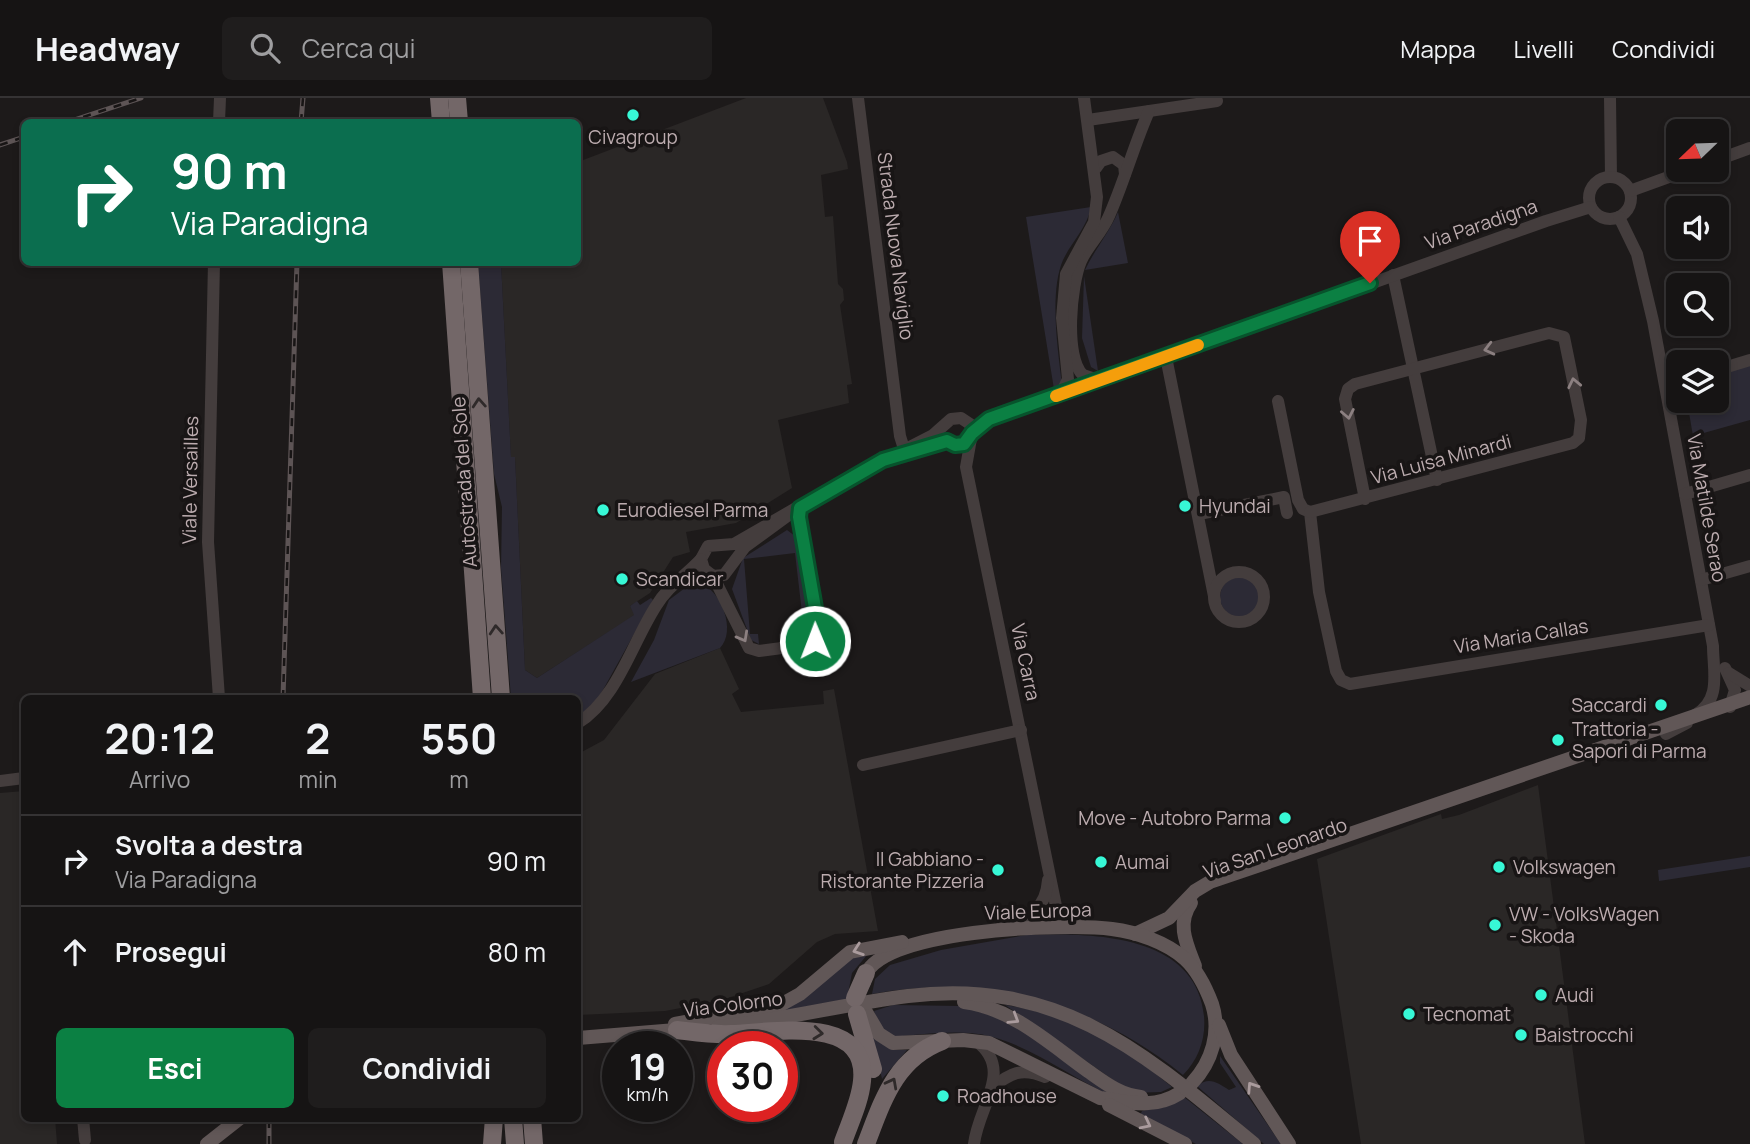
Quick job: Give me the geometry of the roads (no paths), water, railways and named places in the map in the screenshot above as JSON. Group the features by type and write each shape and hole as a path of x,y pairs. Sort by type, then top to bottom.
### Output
{"highway":[{"path":"439,98 441,119"},
{"path":"457,98 459,119"},
{"name":"Autostrada del Sole","path":"451,266 482,695"},
{"name":"Autostrada del Sole","path":"469,266 501,695"},
{"path":"842,1143 869,1102 873,1089 871,1061 860,1005 866,972"},
{"path":"677,1030 728,1034 818,1032 848,1042 858,1056 863,1079 842,1143"},
{"path":"866,1144 898,1071 913,1056 942,1041"},
{"path":"492,1144 494,1122"},
{"path":"513,1122 515,1144"},
{"path":"532,1122 534,1144"}],"main road":[{"name":"Via San Leonardo","path":"1579,757 1600,747 1733,702 1750,702"},
{"name":"Via San Leonardo","path":"1135,934 1169,919 1195,891 1210,882 1579,757 1665,734 1750,702"},
{"name":"Via San Leonardo","path":"1201,980 1183,929 1185,913 1198,896 1394,827 1451,802"},
{"name":"Viale Europa","path":"866,972 887,953 984,931 1079,926 1135,934 1174,951 1185,959 1201,980 1215,1016 1211,1054 1204,1069 1192,1083"},
{"path":"642,1031 777,1006 795,997 836,961 855,950 949,937"},
{"path":"896,998 978,995 1033,1004 1070,1015 1106,1032 1162,1069 1254,1144"},
{"path":"896,998 968,1003 998,1010 1126,1095 1158,1097 1178,1092 1161,1102 1141,1104 1093,1095"},
{"name":"Via Colorno","path":"666,1031 830,1010 896,998"},
{"path":"860,1005 879,1034 893,1043 976,1041 1006,1049 1185,1144"},
{"path":"1215,1016 1231,1055 1289,1144"},
{"name":"Via Colorno","path":"581,1038 602,1036"},
{"path":"207,1144 235,1122"}],"street":[{"path":"219,119 220,98"},
{"name":"Strada Nuova Naviglio","path":"859,98 900,453"},
{"path":"1059,395 1068,381 1062,318 1066,274 1094,222 1096,168 1084,98"},
{"path":"1088,120 1217,101 1216,98"},
{"path":"1610,98 1611,177"},
{"path":"1102,379 1089,379 1077,368 1072,333 1073,290 1080,263 1107,221 1149,111"},
{"path":"1729,156 1750,148"},
{"path":"1096,168 1101,161 1113,157 1124,165 1125,174"},
{"path":"1611,177 1620,180 1630,191 1628,208 1619,217 1607,219 1596,214 1591,208 1590,193 1594,185 1611,177"},
{"path":"1630,191 1666,178"},
{"name":"Via Paradigna","path":"969,432 989,419 1392,275 1591,208"},
{"name":"Via Matilde Serao","path":"1619,217 1637,254 1665,386 1713,646 1720,670 1721,691 1733,702"},
{"name":"Viale Versailles","path":"214,266 208,542 219,695"},
{"path":"1392,275 1437,480"},
{"name":"Via Luisa Minardi","path":"1310,512 1573,443 1579,438 1581,420 1566,344 1564,337 1556,333 1412,369"},
{"path":"1166,356 1215,601 1223,615 1234,621 1247,621 1260,611 1264,595 1259,583 1251,575 1219,569 1206,554"},
{"path":"1729,366 1750,360"},
{"path":"1365,499 1345,399 1348,389 1354,384 1412,369"},
{"name":"Strada Nuova Naviglio","path":"895,398 905,429 921,441"},
{"path":"1278,401 1298,500 1303,509 1310,512"},
{"path":"581,721 606,695 665,593 677,578 701,559 708,545 734,544 858,472 921,441 947,437 959,446 969,432 953,418 947,437"},
{"name":"Via Carra","path":"969,432 965,467 1056,906 1079,926"},
{"path":"900,453 947,437"},
{"name":"Via Carra","path":"947,437 965,467"},
{"path":"1685,495 1750,475"},
{"path":"1199,514 1284,497 1287,513"},
{"path":"665,593 690,578 724,575 745,547 798,509"},
{"path":"701,559 749,648 759,651 812,643 818,631 798,509"},
{"name":"Via Maria Callas","path":"1310,512 1319,592 1336,671 1341,680 1349,684 1709,625"},
{"path":"723,544 732,550 734,562"},
{"path":"1701,580 1750,566"},
{"path":"1215,601 1219,583 1236,573"},
{"path":"1720,670 1750,686"},
{"name":"Via Matilde Serao","path":"1694,715 1711,696 1720,670"},
{"path":"1665,734 1689,722 1728,709 1733,702"},
{"path":"863,765 1021,730"},
{"path":"0,781 21,778"},
{"name":"Via Carra","path":"984,931 1035,914 1047,892 1049,865"},
{"path":"975,1144 995,1073 989,1050 976,1041"},
{"path":"992,1088 1012,1073 1031,1071 1093,1095"},
{"path":"84,1122 87,1143"}],"railway":[{"path":"77,119 141,98"},
{"path":"301,119 303,98"},
{"path":"0,145 21,138"},
{"path":"283,695 297,266"},
{"path":"269,1122 269,1144"}],"place":[{"name":"Civagroup","path":"633,115"},
{"name":"Hyundai","path":"1185,506"},
{"name":"Eurodiesel Parma","path":"603,510"},
{"name":"Scandicar","path":"622,579"},
{"name":"Saccardi","path":"1661,705"},
{"name":"Trattoria - Sapori di Parma","path":"1558,740"},
{"name":"Move - Autobro Parma","path":"1285,818"},
{"name":"Aumai","path":"1101,862"},
{"name":"Volkswagen","path":"1499,867"},
{"name":"Il Gabbiano - Ristorante Pizzeria","path":"998,870"},
{"name":"VW - VolksWagen - Skoda","path":"1495,925"},
{"name":"Audi","path":"1541,995"},
{"name":"Tecnomat","path":"1409,1014"},
{"name":"Baistrocchi","path":"1521,1035"},
{"name":"Roadhouse","path":"943,1096"}]}
